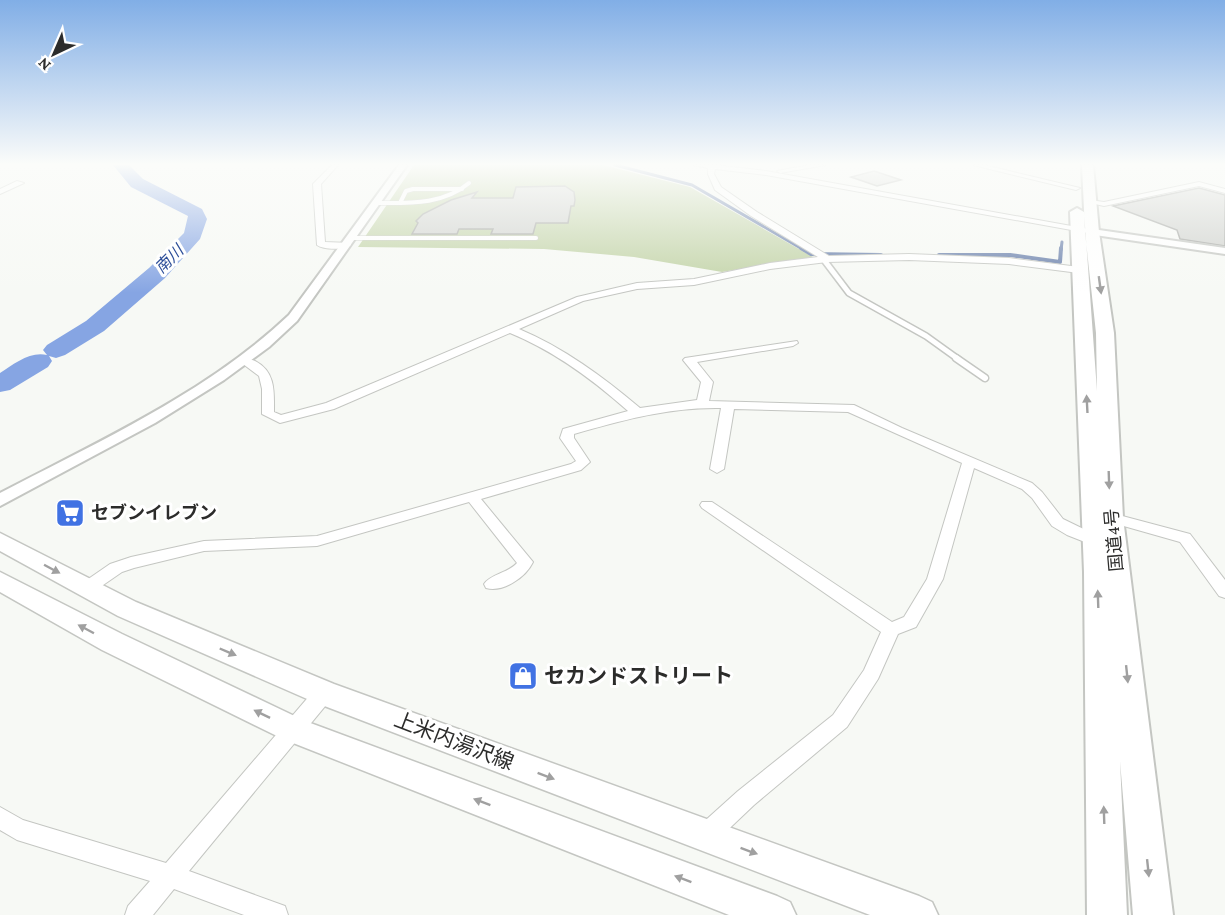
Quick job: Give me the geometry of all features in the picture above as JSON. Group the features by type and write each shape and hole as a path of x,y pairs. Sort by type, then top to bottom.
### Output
{"highway":[{"name":"国道4号","path":"1083,208 1085,231 1105,333 1111,518 1154,915"},
{"name":"国道4号","path":"1085,231 1079,270 1095,541 1107,915"}],"main road":[{"name":"上米内湯沢線","path":"0,541 127,609 324,693 920,915"},
{"path":"0,581 112,642 294,730 761,912"}],"street":[{"path":"319,208 321,245 349,242"},
{"path":"0,500 118,439 245,361 293,318 373,208"},
{"path":"745,208 825,258"},
{"path":"957,208 1085,231 1225,251"},
{"path":"245,361 260,367 267,378 268,414 280,419 330,406 580,299 637,286 694,282 770,266 825,258 958,258 1009,261 1079,270"},
{"path":"509,329 536,339 572,360 637,412"},
{"path":"702,404 707,382 689,360 793,343"},
{"path":"87,588 116,568 130,563 204,546 317,541 581,465 583,462 567,438 568,432 637,412 702,404 850,408 897,431 1027,486 1040,495 1052,518 1067,530 1095,541"},
{"path":"717,469 728,405"},
{"path":"706,836 746,798 840,721 871,674 891,630 910,622 935,579 969,461"},
{"path":"472,497 525,562 518,572 492,584"},
{"path":"707,505 891,630"},
{"path":"1111,518 1185,538 1225,592"},
{"path":"137,915 324,693"},
{"path":"0,817 17,829 170,876 276,915"}],"lane":[{"path":"349,242 536,238"},
{"path":"825,258 849,293 926,336 985,378"}],"green space":[{"path":"385,208 726,208 813,257 722,272 634,257 544,249 358,247"}],"building":[{"path":"436,208 571,208 568,223 536,223 533,234 491,234 493,229 459,229 457,234 412,234 418,223 416,221 423,214"},
{"path":"1118,208 1225,208 1225,246 1180,239 1177,230"}],"waterway":[{"name":"南川","path":"56,350 95,326 157,273 193,235 198,219 196,213 186,208"},
{"path":"731,208 804,250"},
{"path":"1061,250 1062,242"},
{"path":"801,248 811,254 881,255"},
{"path":"939,255 1010,255 1060,262 1061,248"},
{"name":"南川","path":"0,384 39,361"}],"place":[{"name":"セブンイレブン","path":"70,513"},
{"name":"セカンドストリート","path":"523,676"}]}
